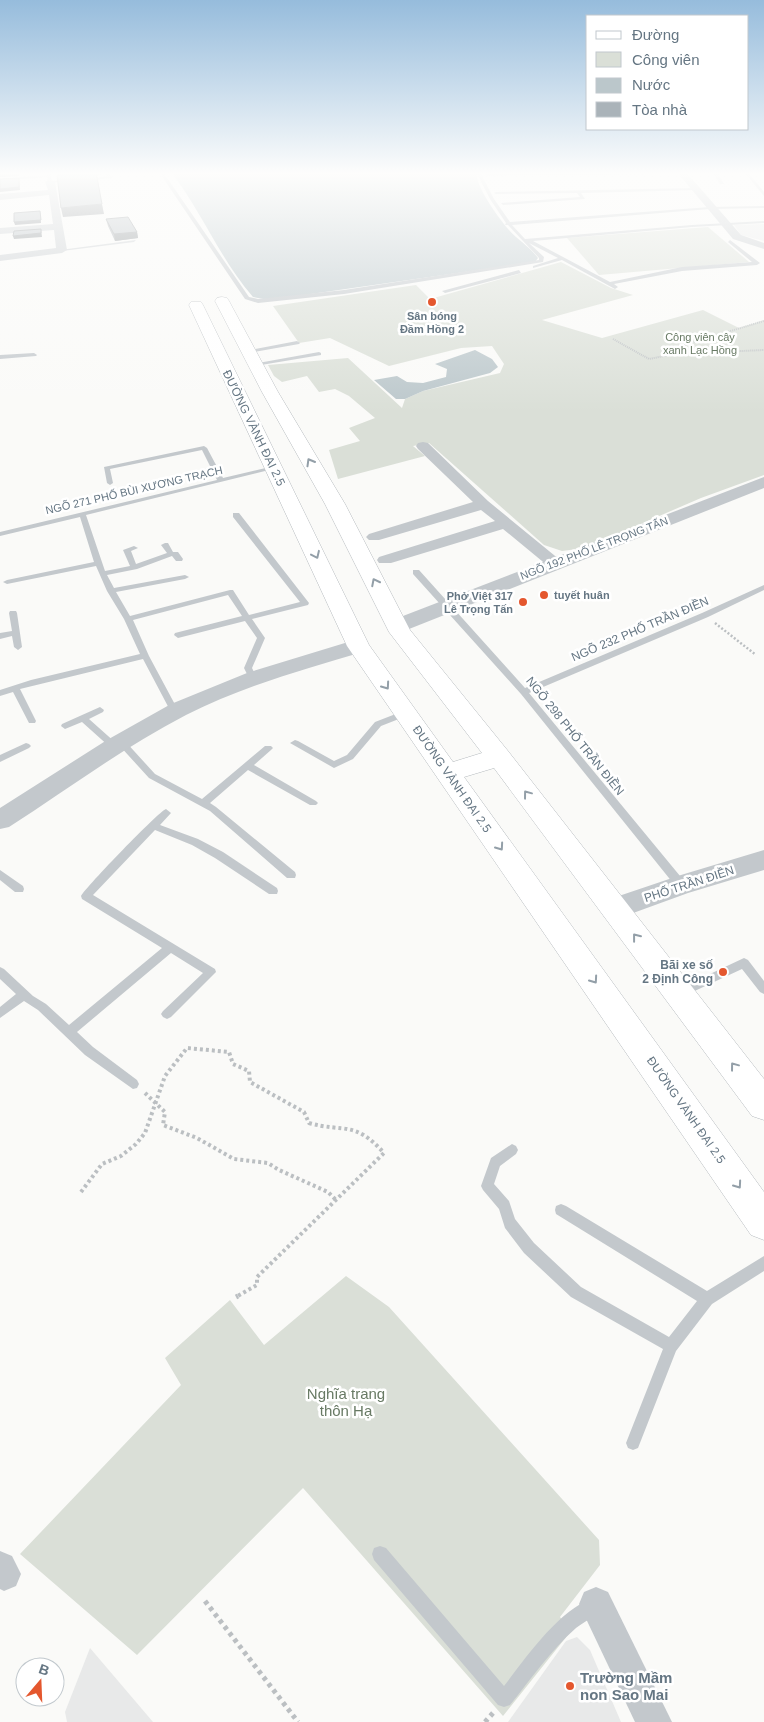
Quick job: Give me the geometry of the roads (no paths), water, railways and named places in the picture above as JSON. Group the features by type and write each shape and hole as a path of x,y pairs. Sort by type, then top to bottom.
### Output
{"main road":[{"name":"ĐƯỜNG VÀNH ĐAI 2.5","path":"222,301 252,358 315,508 358,646 764,1222"},
{"name":"ĐƯỜNG VÀNH ĐAI 2.5","path":"196,305 274,468 315,508 400,632 499,757 764,1105"},
{"path":"210,335 237,330"},
{"path":"448,773 499,757"}],"street":[{"path":"0,258 44,252"},
{"path":"423,446 482,504 554,563"},
{"name":"NGÕ 192 PHỐ LÊ TRỌNG TẤN","path":"397,626 764,482"},
{"path":"374,537 482,504"},
{"path":"385,560 506,523"},
{"path":"0,820 117,744 175,712 253,678 358,646"},
{"name":"PHỐ TRẦN ĐIỀN","path":"614,909 681,885 763,861"},
{"path":"596,1604 654,1722"}],"lane":[{"path":"216,252 247,298 258,301 344,292 541,261 542,258 537,252"},
{"path":"547,252 612,286 682,269 757,263 744,252"},
{"path":"444,291 561,259"},
{"path":"252,358 297,343"},
{"path":"0,357 34,354"},
{"path":"252,358 319,354"},
{"path":"110,483 106,468 204,448 221,480"},
{"name":"NGÕ 271 PHỐ BÙI XƯƠNG TRẠCH","path":"0,534 274,468"},
{"path":"82,513 102,574 128,619 145,656 175,712"},
{"path":"178,635 304,603 236,515"},
{"path":"165,545 171,554"},
{"path":"134,548 127,550 134,567"},
{"path":"102,574 134,567 171,554 175,554 179,559"},
{"path":"7,582 98,563"},
{"name":"NGÕ 298 PHỐ TRẦN ĐIỀN","path":"416,572 524,692 681,885"},
{"path":"111,591 185,577"},
{"name":"NGÕ 232 PHỐ TRẦN ĐIỀN","path":"524,692 705,615 764,587"},
{"path":"128,619 230,592 261,638 248,668 253,678"},
{"path":"13,614 18,647"},
{"path":"0,636 16,633"},
{"path":"0,693 145,656"},
{"path":"15,688 32,721"},
{"path":"65,726 100,710"},
{"path":"295,743 334,766 350,757 378,724 406,713"},
{"path":"83,718 117,744 152,776 213,809 291,875"},
{"path":"0,759 26,746"},
{"path":"204,803 268,748"},
{"path":"248,766 313,803"},
{"path":"166,813 86,896 211,972 167,1014"},
{"path":"153,826 195,842 219,855 273,892"},
{"path":"0,874 19,889"},
{"path":"69,1032 170,946"},
{"path":"679,994 744,963 764,989"},
{"path":"0,972 24,995 42,1006 88,1051 133,1084"},
{"path":"0,1013 24,995"},
{"path":"512,1150 495,1162 487,1186 504,1205 510,1223 529,1248 576,1292 671,1346"},
{"path":"561,1210 707,1299"},
{"path":"633,1443 671,1346 707,1299 764,1263"},
{"path":"380,1554 504,1699 554,1637 596,1604"}],"water":[{"path":"222,252 533,252 538,258 535,262 269,300 253,297"},
{"path":"475,350 492,359 498,367 490,373 423,391 405,399 396,399 374,380 397,376 407,382 423,383 446,377 447,369 435,364"}],"place":[{"name":"Sân bóng Đầm Hồng 2","path":"432,302"},
{"name":"tuyết huân","path":"544,595"},
{"name":"Phở Việt 317 Lê Trọng Tấn","path":"523,602"},
{"name":"Bãi xe số 2 Định Công","path":"723,972"},
{"name":"Trường Mầm non Sao Mai","path":"570,1686"}],"park label":[{"name":"Công viên cây xanh Lạc Hồng","path":"700,343"},
{"name":"Nghĩa trang thôn Hạ","path":"346,1402"}]}
